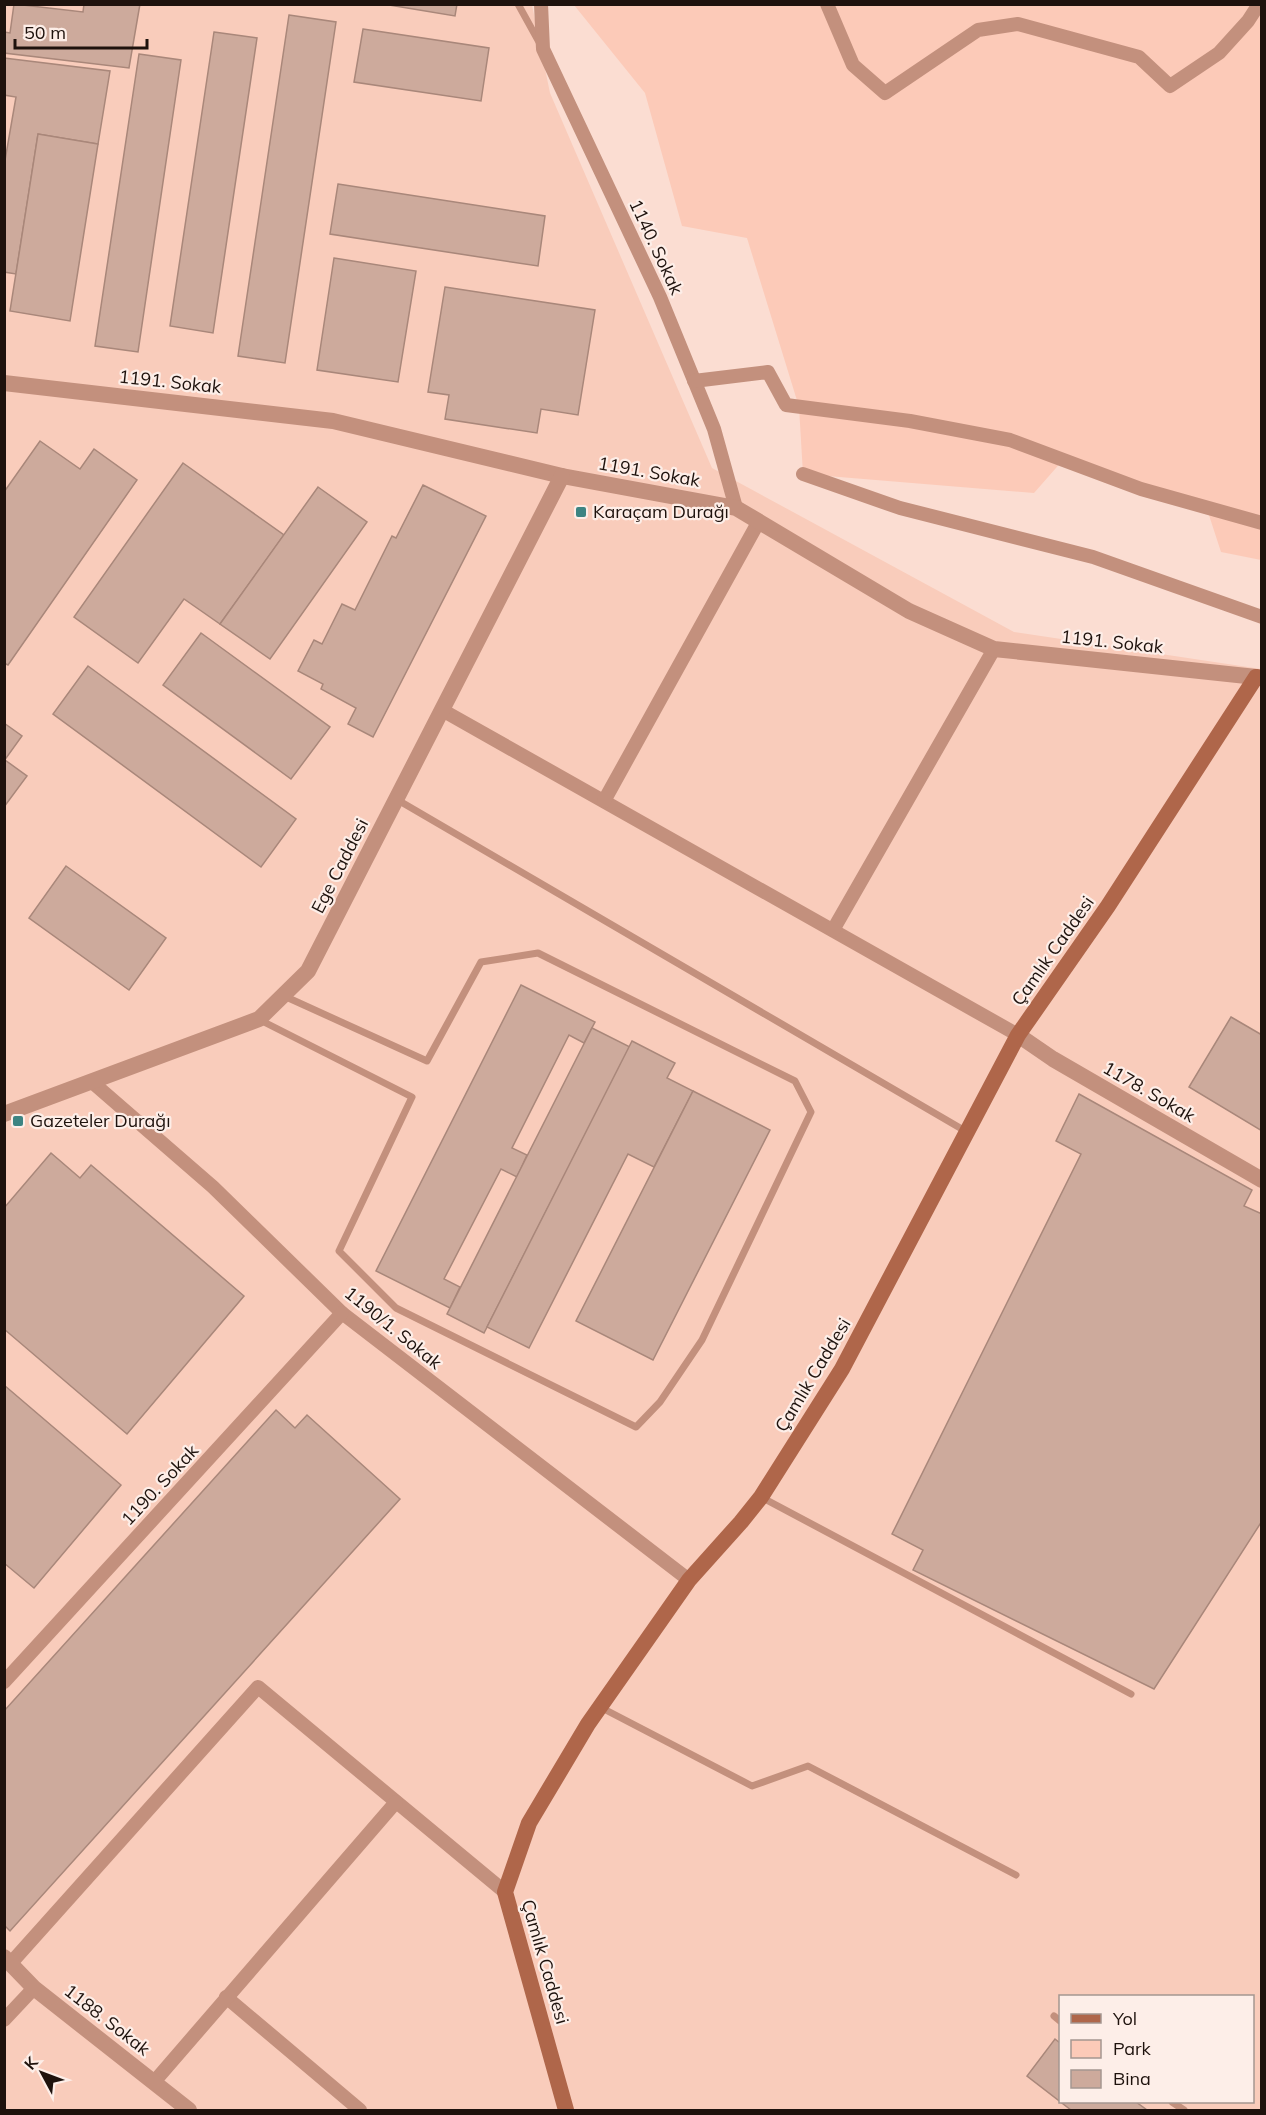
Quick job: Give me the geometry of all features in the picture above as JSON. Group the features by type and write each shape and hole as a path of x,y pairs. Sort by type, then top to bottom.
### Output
{"main road":[{"name":"Çamlık Caddesi","path":"566,2110 505,1892 529,1823 588,1724 689,1580 761,1497 842,1369 1018,1035 1108,906 1259,677"}],"street":[{"name":"1140. Sokak","path":"541,4 543,49 660,297 714,429 736,508"},
{"path":"827,4 853,65 885,93 978,30 1018,24 1139,57 1170,86 1219,53 1248,21 1259,4"},
{"path":"694,381 768,372 786,405 910,422 1010,440 1141,489 1262,523"},
{"name":"1191. Sokak","path":"5,385 333,421 562,476 736,508 909,610 994,649 1259,677"},
{"path":"803,474 900,508 1093,557 1262,617"},
{"name":"Ege Caddesi","path":"8,1110 92,1082 259,1019 308,971 562,476"},
{"path":"604,801 759,521"},
{"path":"833,930 994,649"},
{"path":"442,710 1018,1035"},
{"name":"1178. Sokak","path":"1018,1035 1053,1059 1262,1180"},
{"name":"1190/1. Sokak","path":"92,1082 213,1187 342,1313 689,1580"},
{"name":"1190. Sokak","path":"4,1682 342,1313"},
{"path":"8,1960 258,1687 505,1892"},
{"path":"154,2082 396,1802"},
{"name":"1188. Sokak","path":"8,1960 34,1988 185,2109"},
{"path":"4,2020 34,1988"},
{"path":"226,1997 360,2110"}],"lane":[{"path":"518,4 543,49"},
{"path":"396,799 967,1132"},
{"path":"259,1019 412,1097 339,1251 396,1308 636,1427 660,1402 702,1340 812,1112 795,1081 538,953 481,962 427,1061 282,995"},
{"path":"761,1497 1131,1694"},
{"path":"600,1707 752,1786 808,1766 1016,1875"},
{"path":"1054,2016 1059,2020"}],"shaded area":[{"path":"5,5 532,5 550,93 712,468 1014,632 1261,669 1261,2110 5,2110"}],"green space":[{"path":"574,5 1261,5 1261,560 1221,552 1207,509 1063,460 1034,493 803,474 799,407 747,238 682,226 645,93"}],"building":[{"path":"14,4 83,12 84,4 140,4 129,68 4,53 4,32 10,33"},
{"path":"383,4 457,4 455,16"},
{"path":"289,15 336,22 285,363 238,356"},
{"path":"363,29 489,48 481,101 354,82"},
{"path":"214,32 257,38 213,333 170,326"},
{"path":"139,54 181,60 138,352 95,346"},
{"path":"4,58 110,71 98,144 38,134 16,274 4,272 4,166 16,97 4,95"},
{"path":"38,134 98,144 70,321 10,311"},
{"path":"338,184 545,216 538,266 330,234"},
{"path":"334,258 416,271 398,382 317,370"},
{"path":"445,287 595,310 578,415 541,409 537,433 445,419 449,395 428,392"},
{"path":"40,441 80,469 94,449 137,480 8,665 4,663 4,492"},
{"path":"183,463 284,535 220,624 184,599 138,663 74,617"},
{"path":"423,485 486,516 373,737 348,724 356,708 321,689 323,684 298,671 314,640 322,644 342,604 355,610 392,536 396,538"},
{"path":"318,487 367,522 270,659 220,624"},
{"path":"201,633 330,727 291,779 163,685"},
{"path":"88,666 296,819 261,867 53,714"},
{"path":"4,723 22,736 4,761"},
{"path":"4,761 27,776 4,807"},
{"path":"66,866 166,938 129,990 29,918"},
{"path":"521,985 595,1022 584,1043 569,1035 512,1148 527,1155 517,1177 501,1169 444,1279 460,1287 450,1308 376,1271"},
{"path":"1231,1017 1262,1035 1262,1131 1189,1087"},
{"path":"592,1028 630,1047 484,1333 447,1314"},
{"path":"632,1041 675,1063 667,1078 693,1091 654,1167 628,1154 529,1348 487,1327"},
{"path":"693,1091 770,1130 653,1360 576,1321"},
{"path":"1079,1094 1252,1190 1244,1206 1262,1214 1262,1521 1154,1689 913,1570 923,1550 892,1534 1081,1154 1056,1141"},
{"path":"51,1153 80,1178 91,1165 244,1296 127,1434 4,1329 4,1208"},
{"path":"4,1385 121,1485 34,1588 4,1563"},
{"path":"276,1410 295,1428 307,1415 400,1499 10,1931 4,1925 4,1711"},
{"path":"1055,2039 1059,2042 1059,2101 1027,2076"},
{"path":"1062,2103 1137,2103 1147,2110 1071,2110"}],"place":[{"name":"Karaçam Durağı","path":"581,512"},
{"name":"Gazeteler Durağı","path":"18,1121"}]}
